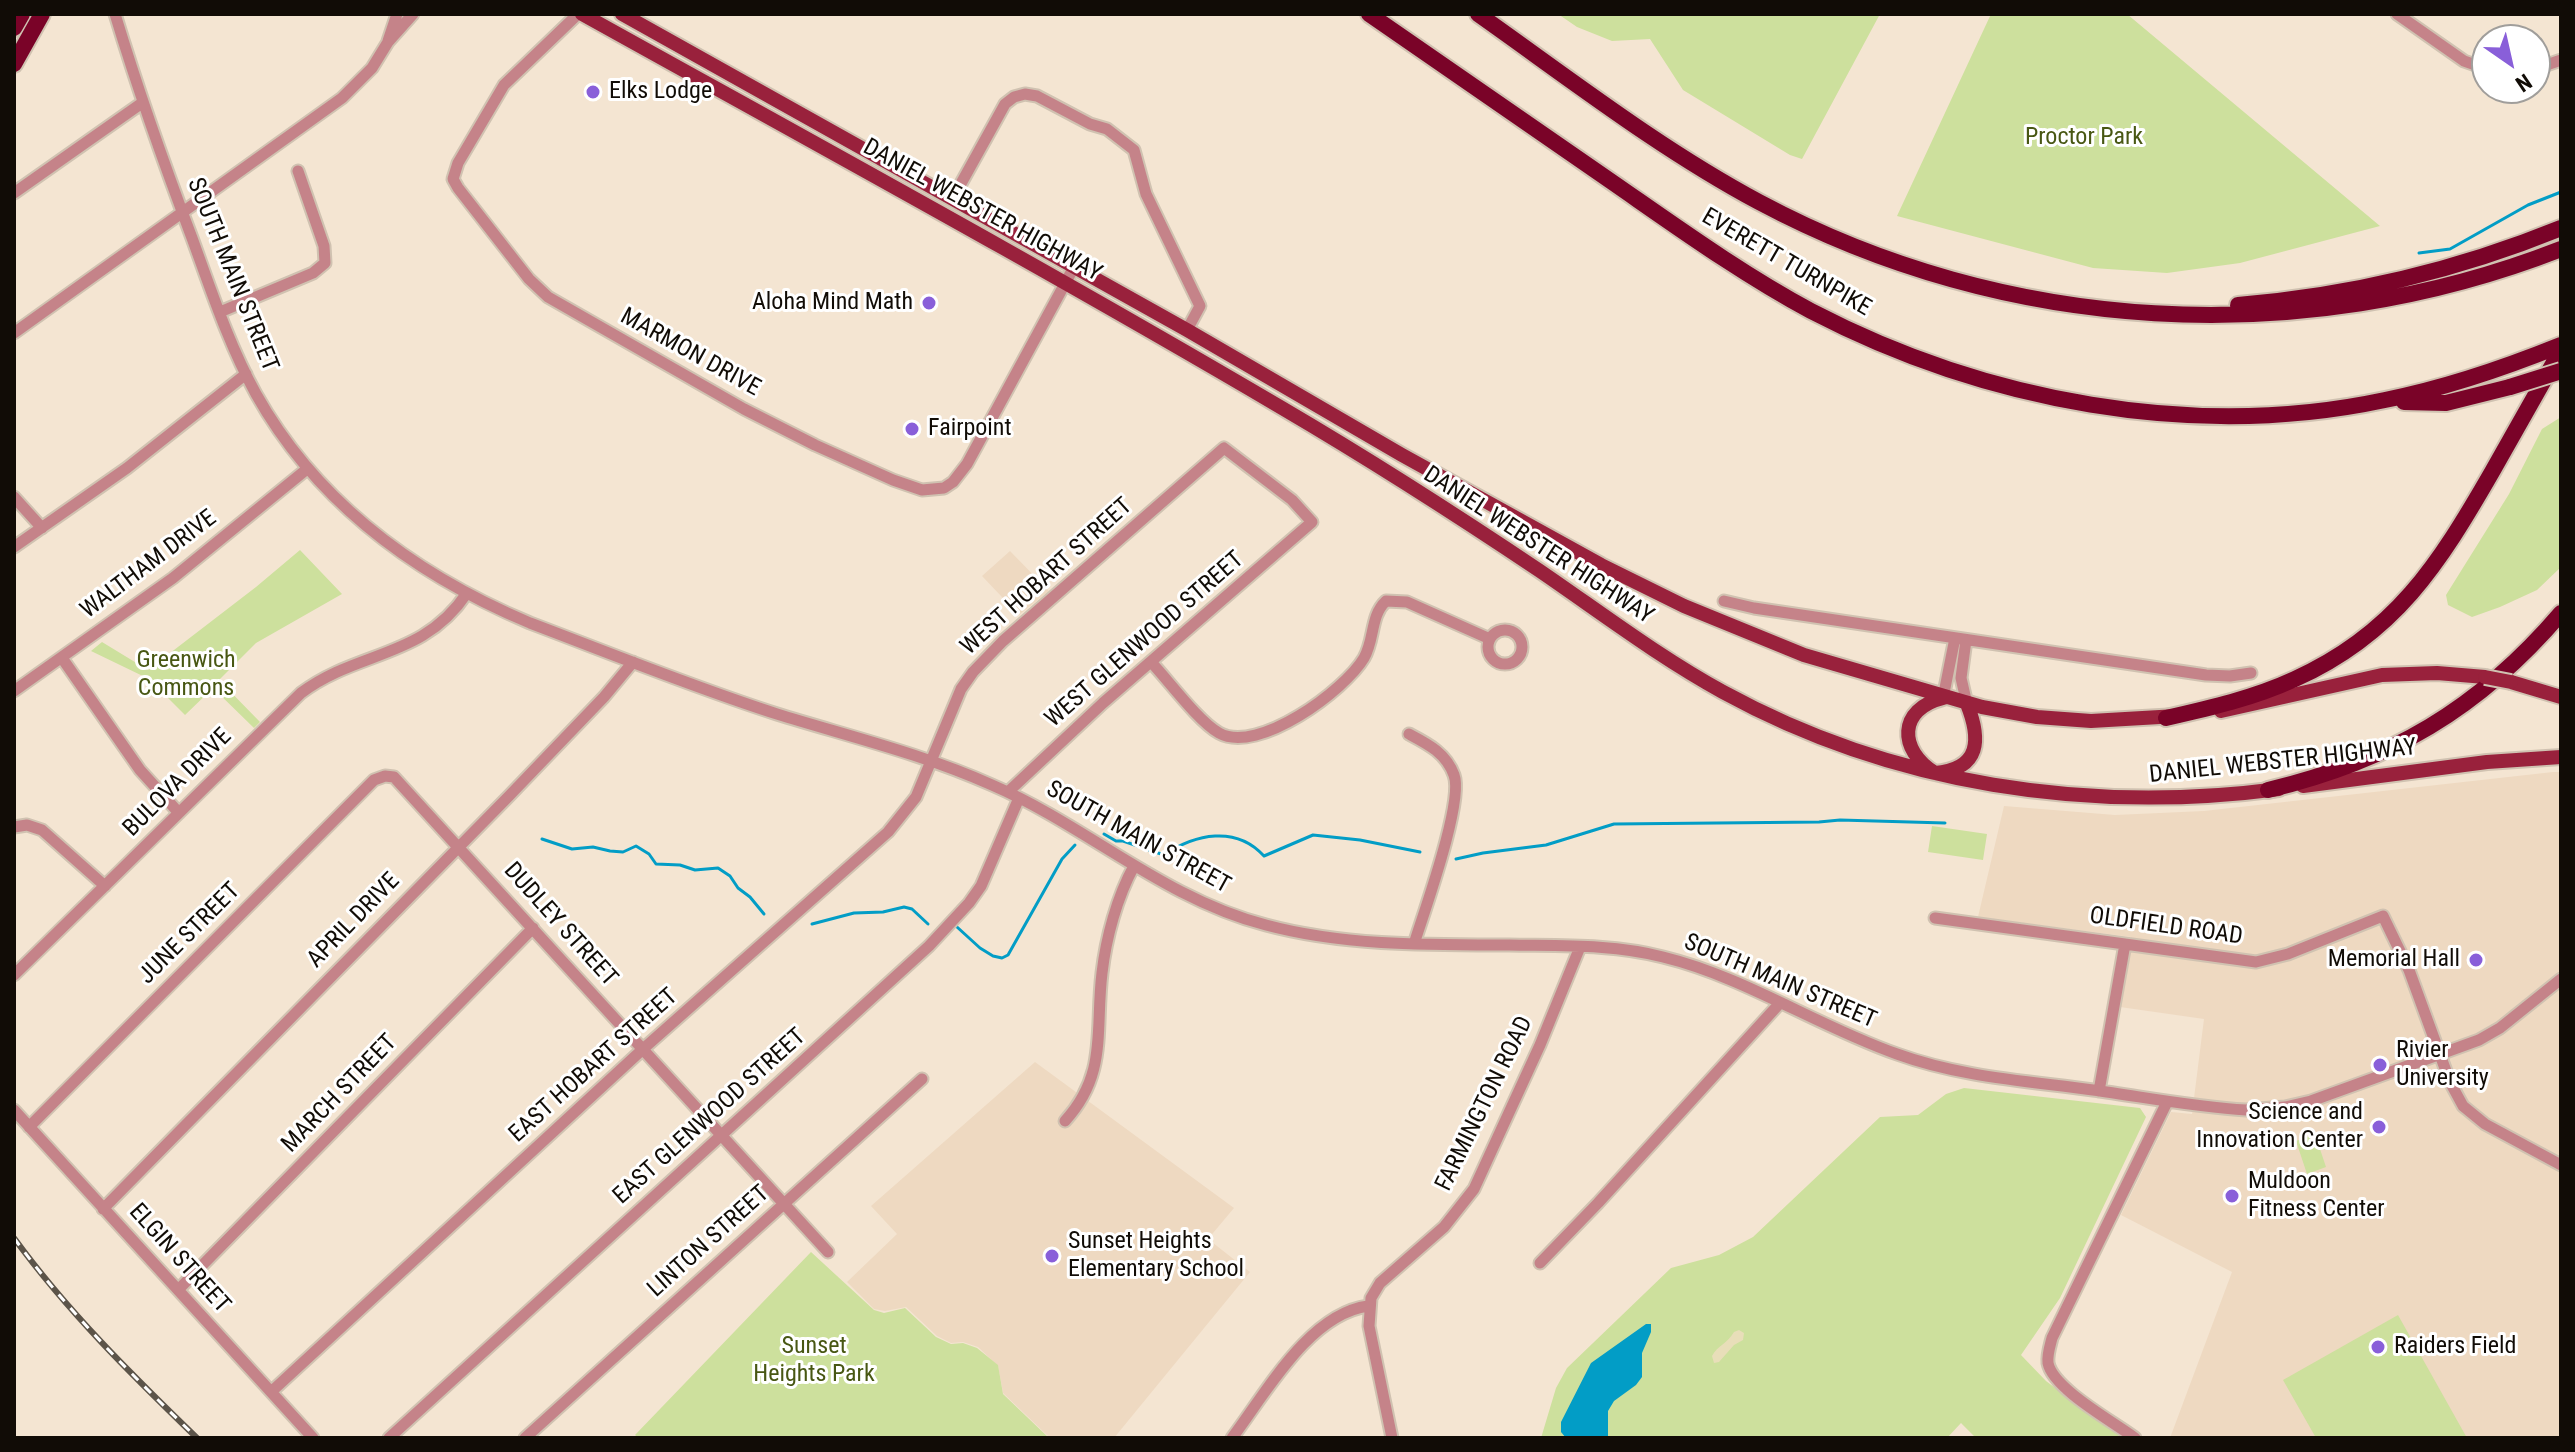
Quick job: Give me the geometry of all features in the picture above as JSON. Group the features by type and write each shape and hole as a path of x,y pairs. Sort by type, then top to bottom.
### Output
{"highway":[{"path":"14,28 22,14"},
{"path":"14,64 42,14"},
{"path":"1361,14 1431,57"},
{"name":"EVERETT TURNPIKE","path":"1369,14 1694,239 1764,283 1844,327 1928,362 2030,392 2148,412 2237,415 2329,409 2382,401 2473,378 2561,348"},
{"name":"EVERETT TURNPIKE","path":"1478,14 1665,146 1735,189 1808,227 1892,261 2032,299 2104,310 2214,316 2322,309 2447,286 2561,249"},
{"path":"2104,310 2213,307 2337,292 2466,263 2561,228"},
{"path":"2166,718 2235,700 2293,680 2344,652 2389,617 2421,584 2447,548 2561,348"},
{"path":"2382,401 2446,403 2561,371"},
{"path":"2268,790 2357,764 2434,726 2498,678 2561,613"}],"main road":[{"name":"DANIEL WEBSTER HIGHWAY","path":"580,14 1066,283 1333,439 1723,692 1822,737 1935,773 2014,789 2086,797 2176,798 2268,790 2487,762 2561,757"},
{"name":"DANIEL WEBSTER HIGHWAY","path":"622,14 1551,538 1667,599 1777,645 1943,698 2064,719 2110,721 2166,718 2248,707 2382,675 2485,677 2561,697"},
{"path":"1943,698 1918,710 1908,728 1913,753 1935,773 1958,766 1973,751 1977,733 1967,704"}],"street":[{"name":"SOUTH MAIN STREET","path":"115,14 142,103 246,374 265,410 307,469 377,536 415,563 467,593 530,623 771,712 931,761 1014,795 1196,900 1270,927 1324,936 1414,944 1622,949 1667,958 1714,973 1879,1047 1948,1069 2167,1102 2246,1110 2311,1101 2441,1055 2500,1028 2561,979"},
{"path":"388,42 397,14"},
{"path":"14,333 342,98 372,68 388,42 413,14"},
{"name":"MARMON DRIVE","path":"580,14 504,85 458,163 453,179 529,279 560,304 717,394 815,445 902,483 922,490 944,488 967,464 1066,283"},
{"path":"2397,14 2471,63"},
{"path":"953,198 997,114 1014,97 1025,94 1037,96 1090,124 1107,129 1134,150 1146,194 1200,306 1187,330"},
{"path":"14,193 142,103"},
{"path":"220,312 313,273 325,263 324,246 298,171"},
{"path":"1066,283 1074,267"},
{"path":"14,547 127,468 246,374"},
{"name":"WEST GLENWOOD STREET","path":"1014,795 1151,662 1312,522 1292,500 1224,448"},
{"name":"WEST HOBART STREET","path":"931,761 956,698 987,656 1224,448"},
{"name":"WALTHAM DRIVE","path":"14,691 173,578 307,469"},
{"path":"14,497 42,528"},
{"name":"BULOVA DRIVE","path":"14,975 301,693 342,668 390,653 419,639 451,614 467,593"},
{"path":"1151,662 1218,733 1238,738 1284,723 1340,688 1366,654 1378,611 1386,601 1407,602 1490,639"},
{"path":"1724,601 2206,675 2251,673"},
{"path":"1943,698 1961,639"},
{"path":"1961,639 1961,678 1967,704"},
{"path":"62,658 140,770 179,813"},
{"name":"APRIL DRIVE","path":"103,1209 568,735 633,662"},
{"path":"1409,734 1432,746 1446,760 1457,788 1414,944"},
{"name":"EAST HOBART STREET","path":"271,1392 643,1049 888,832 916,797 931,761"},
{"name":"DUDLEY STREET","path":"385,776 394,777 459,846 828,1252"},
{"name":"JUNE STREET","path":"29,1127 374,780 385,776"},
{"name":"EAST GLENWOOD STREET","path":"389,1438 901,974 969,903 985,878 1014,795"},
{"path":"14,827 27,825 42,830 105,886"},
{"path":"1065,1121 1082,1100 1097,1062 1104,960 1122,891 1134,866"},
{"name":"OLDFIELD ROAD","path":"1935,918 2240,960 2269,961 2383,916 2409,970 2441,1055"},
{"name":"MARCH STREET","path":"178,1290 533,928"},
{"path":"2099,1091 2125,944"},
{"name":"FARMINGTON ROAD","path":"1368,1306 1380,1283 1444,1227 1474,1189 1535,1057 1580,947"},
{"path":"1540,1263 1780,1003"},
{"path":"2441,1055 2453,1090 2475,1117 2561,1165"},
{"name":"LINTON STREET","path":"525,1438 922,1079"},
{"path":"2135,1438 2064,1386 2052,1374 2048,1363 2052,1338 2167,1102"},
{"name":"ELGIN STREET","path":"14,1110 313,1438"},
{"path":"1232,1438 1315,1332 1345,1312 1368,1306 1369,1326 1392,1438"}],"shaded area":[{"path":"1010,551 1049,591 1019,615 982,576"},
{"name":"Rivier University","path":"2561,772 2561,1438 2170,1438 2232,1272 2121,1215 2171,1112 2192,1114 2204,1019 2120,1007 2131,937 1978,917 2004,806 2115,815 2204,811"},
{"name":"Sunset Heights Elementary School","path":"1035,1062 1234,1208 1208,1239 1250,1272 1114,1438 1050,1438 1003,1393 998,1366 978,1347 963,1342 951,1343 937,1336 906,1307 885,1311 874,1309 847,1282 897,1234 871,1206"}],"green space":[{"path":"1558,14 1880,14 1802,159 1790,155 1683,90 1650,39 1612,41 1577,27"},
{"name":"Proctor Park","path":"1991,14 2127,14 2380,226 2240,263 2167,273 2093,268 1897,216"},
{"path":"2561,417 2561,567 2537,590 2472,617 2448,605 2446,595 2509,494 2542,429"},
{"name":"Greenwich Commons","path":"300,550 342,594 256,643 219,680 260,722 254,728 213,688 185,715 149,679 91,651 102,642 148,670"},
{"path":"1932,826 1987,834 1983,860 1928,852"},
{"path":"1964,1088 2140,1108 2146,1117 2060,1298 2021,1355 2046,1381 2122,1438 1976,1438 1961,1423 1947,1438 1541,1438 1556,1388 1567,1368 1671,1268 1719,1255 1753,1237 1880,1117 1918,1115 1946,1094"},
{"path":"2315,1134 2326,1167 2307,1174 2296,1141"},
{"name":"Sunset Heights Park","path":"811,1252 874,1310 884,1313 905,1308 936,1337 951,1344 963,1343 977,1348 998,1365 1003,1394 1049,1438 639,1438 635,1435"},
{"name":"Raiders Field","path":"2398,1315 2467,1438 2316,1438 2283,1380"}],"sand":[{"path":"1739,1330 1744,1333 1743,1340 1714,1363 1714,1352"}],"water":[{"path":"1646,1324 1651,1324 1651,1332 1642,1353 1642,1377 1614,1401 1608,1411 1608,1438 1566,1438 1561,1432 1561,1422 1591,1363"}],"waterway":[{"path":"2419,253 2450,249 2528,205 2561,192"},
{"path":"1456,859 1546,845 1614,824 1840,820 1945,823"},
{"path":"1104,834 1116,841 1164,855 1189,842 1215,836 1241,840 1264,856 1313,835 1360,840 1420,852"},
{"path":"542,839 572,849 593,847 623,852 636,846 649,854 656,864 680,865 695,870 718,868 730,876 764,914"},
{"path":"957,927 993,956 1002,958 1008,955 1062,859 1075,845"},
{"path":"812,924 854,913 883,912 904,907 912,909 928,924"}],"railway":[{"path":"14,1238 78,1317 197,1438"}],"place":[{"name":"Elks Lodge","path":"593,92"},
{"name":"Aloha Mind Math","path":"929,303"},
{"name":"Fairpoint","path":"912,429"},
{"name":"Memorial Hall","path":"2476,960"},
{"name":"Rivier University","path":"2380,1065"},
{"name":"Science and Innovation Center","path":"2379,1127"},
{"name":"Muldoon Fitness Center","path":"2232,1196"},
{"name":"Sunset Heights Elementary School","path":"1052,1256"},
{"name":"Raiders Field","path":"2378,1347"}]}
